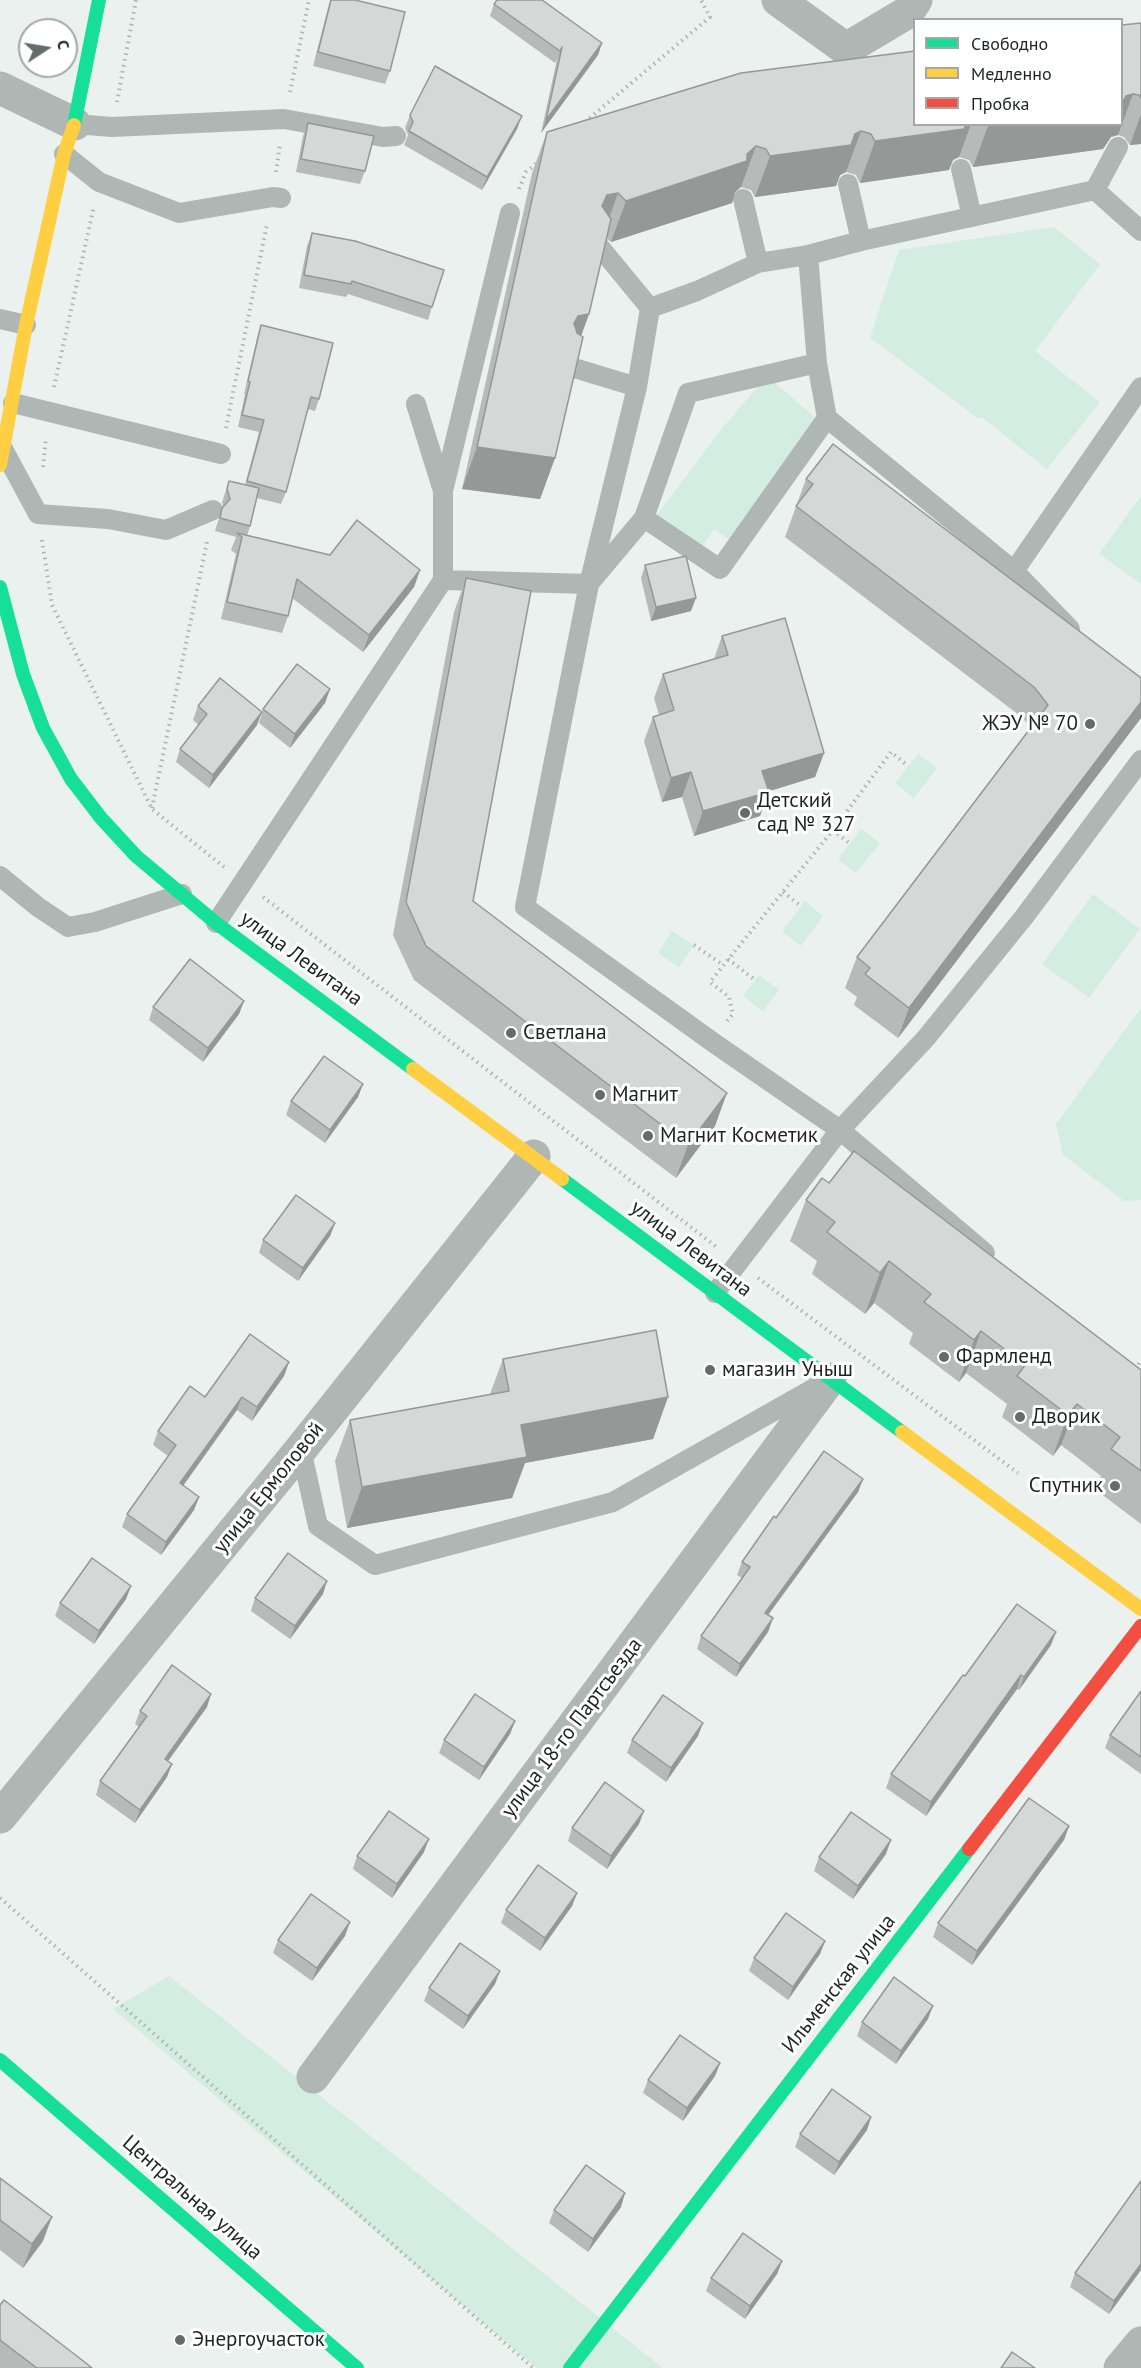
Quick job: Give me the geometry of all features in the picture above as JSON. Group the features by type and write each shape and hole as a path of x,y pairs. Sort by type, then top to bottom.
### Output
{"street":[{"path":"2,457 27,325 99,0"},
{"path":"778,0 846,49 912,6"},
{"path":"0,88 70,139"},
{"name":"улица Левитана","path":"0,587 4,621 43,728 71,779 101,818 136,856 216,923 534,1156 1141,1609"},
{"name":"улица Ермоловой","path":"0,1817 301,1449 534,1156"},
{"name":"улица 18-го Партсъезда","path":"313,2077 830,1379"},
{"name":"Ильменская улица","path":"570,2368 1141,1626"},
{"name":"Центральная улица","path":"0,2060 357,2368"},
{"path":"1120,2368 1141,2343"}],"lane":[{"path":"277,198 179,213 99,182 70,139 112,127 284,119 383,137 396,136"},
{"path":"650,308 697,291 758,263 808,255 861,241 1095,190 1118,147"},
{"path":"961,169 972,217"},
{"path":"848,184 861,241"},
{"path":"1095,190 1141,231"},
{"path":"743,199 758,263"},
{"path":"216,923 443,580 443,491 510,213"},
{"path":"599,246 650,308 637,387 589,585 525,907 840,1130 996,1262"},
{"path":"808,255 817,363 828,418 1014,570 1085,645"},
{"path":"0,320 27,325"},
{"path":"589,585 644,518 687,393 817,363"},
{"path":"571,367 637,387"},
{"path":"1014,570 1141,387"},
{"path":"13,403 221,454"},
{"path":"416,404 443,491"},
{"path":"644,518 720,569 828,418"},
{"path":"2,457 38,514 108,519 166,530 213,510"},
{"path":"443,580 589,585"},
{"path":"715,1293 840,1130 926,1038 1024,916 1141,760"},
{"path":"0,876 38,907 68,927 95,922 182,894"},
{"path":"301,1449 318,1526 375,1565 613,1502 830,1379"}],"path":[{"path":"112,127 136,0"},
{"path":"221,454 277,198 284,119 309,0"},
{"path":"579,128 710,17 701,0"},
{"path":"510,213 526,172 544,157"},
{"path":"99,182 48,413 38,514 52,605 152,809 244,883 739,1264 1026,1479"},
{"path":"152,809 213,510"},
{"path":"714,1042 733,1014 729,997 710,982 833,830 891,752 908,766"},
{"path":"833,830 849,843"},
{"path":"783,892 801,906"},
{"path":"694,945 723,965"},
{"path":"728,959 755,980"},
{"path":"1132,1378 1141,1359"},
{"path":"0,1898 533,2368"}],"green space":[{"path":"1054,227 1100,264 1035,351 1100,402 1047,469 983,418 978,418 870,338 899,250"},
{"path":"767,376 818,420 731,541 714,529 701,548 654,519 724,426"},
{"path":"1141,496 1141,584 1099,554"},
{"path":"918,754 937,768 914,798 895,783"},
{"path":"861,829 880,843 856,873 838,859"},
{"path":"1093,894 1140,929 1089,998 1042,964"},
{"path":"805,901 823,916 801,946 782,931"},
{"path":"672,931 694,945 679,967 658,953"},
{"path":"759,975 779,990 763,1011 743,996"},
{"path":"1141,1008 1141,1200 1124,1201 1063,1155 1056,1124"},
{"path":"169,1976 663,2368 536,2368 113,2009"}],"building":[{"path":"331,0 355,0 405,12 390,71 318,52"},
{"path":"497,0 542,0 602,43 546,120 562,47 560,51 494,4"},
{"path":"1141,23 1141,98 1133,94 1126,96 1123,101 1123,25"},
{"path":"913,51 913,126 965,126 964,129 875,141 871,134 861,131 855,134 851,145 770,156 766,149 756,146 747,154 747,161 626,201 618,193 607,195 602,206 611,219 589,314 578,316 574,323 577,333 583,337 555,458 477,447 547,132 741,73"},
{"path":"435,66 522,116 487,177 409,131 413,122 410,115"},
{"path":"308,123 374,136 365,171 301,159"},
{"path":"312,233 355,241 444,270 432,307 352,281 351,284 304,275"},
{"path":"261,325 333,343 319,399 311,397 286,492 247,481 264,420 242,415"},
{"path":"833,444 1141,678 1141,702 909,1008 865,974 870,968 857,957 1048,705 1034,687 796,506 813,484 806,479"},
{"path":"229,481 259,488 250,526 220,518 222,508 230,499 227,489"},
{"path":"357,520 420,570 369,635 297,579 288,616 227,602 242,537 237,533 330,555"},
{"path":"686,556 696,598 656,607 645,565"},
{"path":"466,578 531,591 473,901 727,1093 688,1145 426,946 406,902"},
{"path":"785,618 824,753 762,771 769,792 703,811 691,772 671,778 653,717 674,710 663,674 728,655 722,636"},
{"path":"297,664 330,689 295,734 263,709"},
{"path":"220,678 262,712 213,775 180,749 207,714 198,706"},
{"path":"190,959 244,1001 208,1048 153,1007"},
{"path":"324,1056 363,1084 330,1130 291,1101"},
{"path":"854,1151 1141,1370 1141,1471 1111,1449 1120,1437 1077,1404 1068,1415 1017,1376 1025,1365 981,1331 974,1340 924,1302 931,1294 889,1261 880,1273 827,1232 835,1222 806,1200 822,1178 829,1183"},
{"path":"296,1195 335,1223 303,1268 263,1240"},
{"path":"656,1330 668,1397 521,1425 527,1457 362,1487 350,1420 509,1391 503,1359"},
{"path":"250,1334 289,1362 257,1407 242,1397 180,1483 199,1497 166,1542 127,1514 176,1445 158,1431 190,1386 205,1397"},
{"path":"824,1451 863,1479 765,1613 773,1618 740,1664 701,1636 750,1567 742,1562"},
{"path":"288,1553 327,1581 295,1626 255,1598"},
{"path":"92,1558 131,1586 99,1631 60,1603"},
{"path":"1017,1604 1056,1632 1024,1677 1021,1675 931,1802 891,1774"},
{"path":"172,1665 211,1694 165,1759 172,1764 140,1810 100,1781 147,1716 140,1711"},
{"path":"1141,1691 1141,1757 1110,1735"},
{"path":"475,1694 515,1721 484,1767 444,1740"},
{"path":"663,1695 703,1723 671,1768 632,1740"},
{"path":"605,1782 644,1811 611,1856 572,1828"},
{"path":"1029,1798 1069,1826 977,1951 938,1923"},
{"path":"389,1811 429,1839 397,1884 357,1856"},
{"path":"851,1812 891,1840 858,1886 819,1857"},
{"path":"538,1865 577,1893 545,1938 506,1910"},
{"path":"311,1894 350,1922 317,1968 278,1940"},
{"path":"786,1913 825,1941 793,1987 754,1958"},
{"path":"460,1943 500,1971 468,2016 429,1988"},
{"path":"894,1977 933,2006 901,2051 862,2022"},
{"path":"680,2035 720,2063 687,2108 648,2080"},
{"path":"832,2089 871,2117 839,2162 800,2134"},
{"path":"586,2165 625,2193 593,2239 554,2210"},
{"path":"0,2178 52,2217 32,2244 0,2220"},
{"path":"1141,2181 1141,2264 1114,2301 1075,2273"},
{"path":"743,2233 782,2261 750,2306 711,2278"},
{"path":"4,2300 92,2368 37,2368 0,2340 0,2305"},
{"path":"1012,2352 1035,2368 1001,2368"}],"traffic: fast":[{"path":"74,125 99,0"},
{"path":"0,587 23,674 43,728 71,779 101,818 136,856 216,923 413,1069"},
{"path":"562,1179 902,1432"},
{"path":"570,2368 969,1849"},
{"path":"0,2060 357,2368"}],"traffic: slow":[{"path":"0,465 26,325 64,154 74,125"},
{"path":"413,1069 562,1179"},
{"path":"902,1432 1141,1609"}],"traffic: jam":[{"path":"969,1849 1141,1626"}],"place":[{"name":"ЖЭУ № 70","path":"1090,724"},
{"name":"Детский сад № 327","path":"745,813"},
{"name":"Светлана","path":"511,1033"},
{"name":"Магнит","path":"600,1095"},
{"name":"Магнит Косметик","path":"648,1136"},
{"name":"Фармленд","path":"944,1357"},
{"name":"магазин Уныш","path":"710,1370"},
{"name":"Дворик","path":"1020,1417"},
{"name":"Спутник","path":"1115,1486"},
{"name":"Энергоучасток","path":"180,2340"}]}
